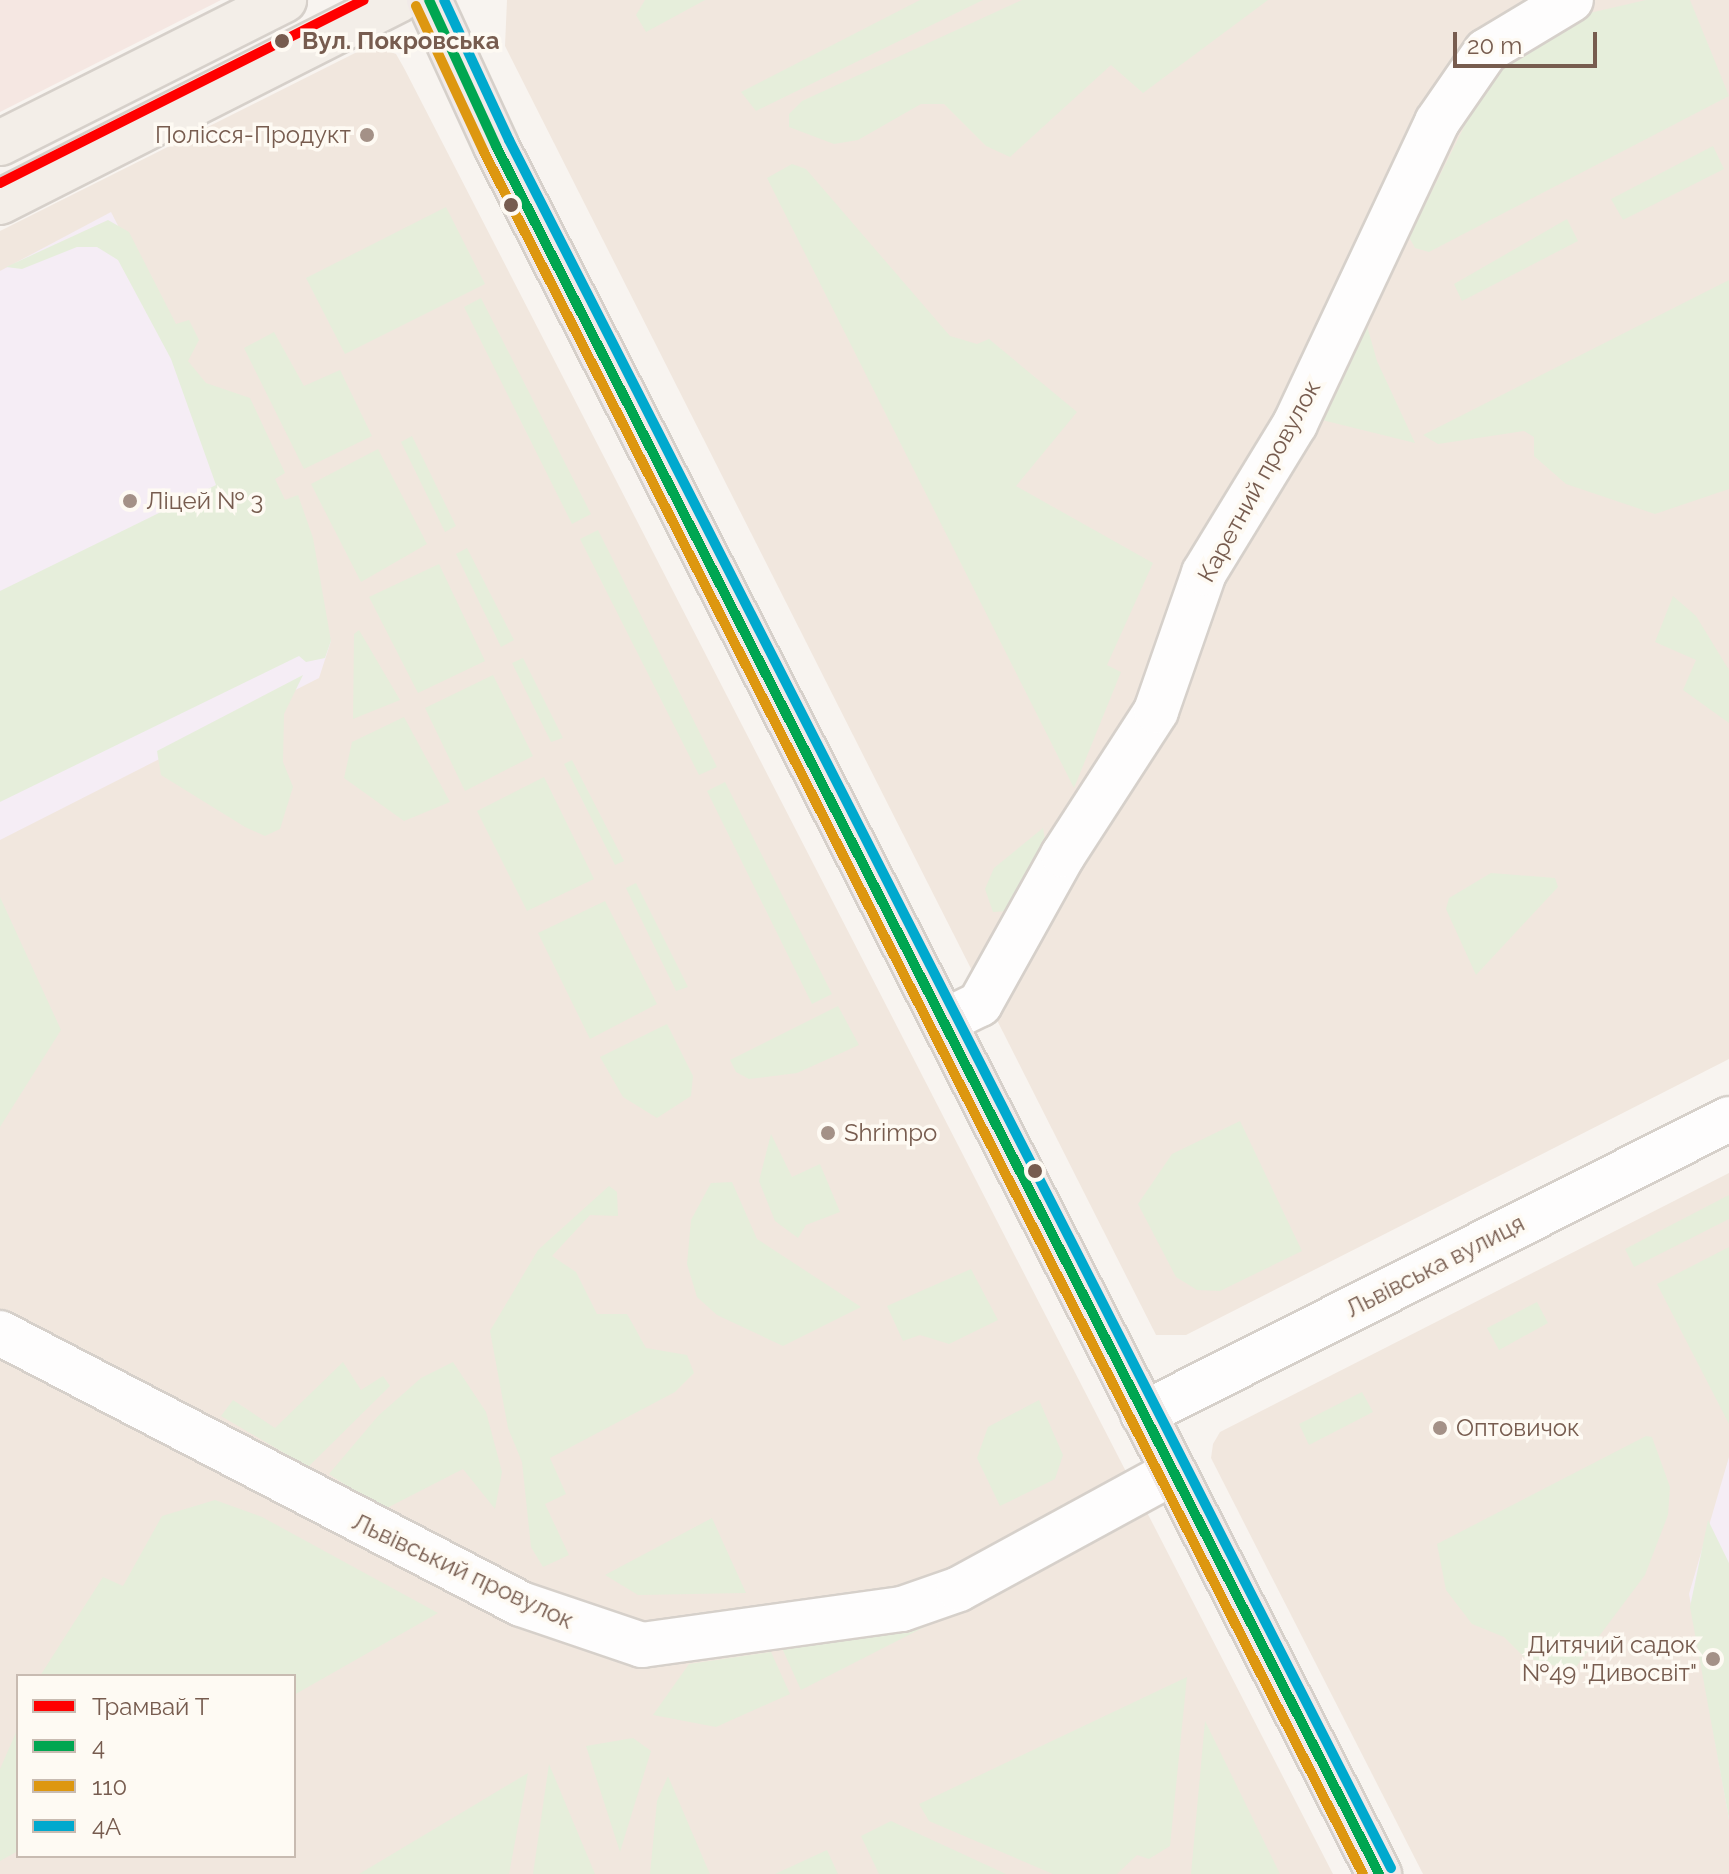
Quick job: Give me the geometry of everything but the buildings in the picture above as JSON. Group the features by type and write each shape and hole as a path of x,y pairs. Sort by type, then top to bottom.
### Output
{"highway":[{"path":"429,0 496,146 1379,1874"}],"main road":[{"path":"0,143 284,0"},
{"path":"0,202 399,0"}],"street":[{"name":"Каретний провулок","path":"945,1021 980,1004 1063,855 1156,711 1204,573 1295,424 1437,122 1486,51 1571,0"},
{"name":"Львівська вулиця","path":"1143,1414 1729,1119"},
{"name":"Львівський провулок","path":"0,1333 521,1604 642,1645 902,1609 959,1589 1172,1473"}],"shaded area":[{"path":"0,0 221,0 0,112"},
{"path":"507,0 1729,0 1729,1059 1186,1335 1156,1335 505,46"},
{"path":"371,45 396,54 404,68 1333,1874 0,1874 0,231"},
{"name":"Ліцей № 3","path":"111,212 331,641 319,678 0,840 0,271"},
{"path":"1729,1173 1729,1874 1423,1874 1211,1458 1213,1444 1220,1432"},
{"name":"Дитячий садок №49 \"Дивосвіт\"","path":"1729,1457 1729,1819 1689,1594"}],"green space":[{"path":"645,0 705,0 646,32 636,15"},
{"path":"920,0 983,0 756,111 741,92"},
{"path":"1022,0 1268,0 1143,93 1111,65 1010,157 986,146 944,104 921,104 858,140 834,144 789,127 789,114 802,101"},
{"path":"1646,0 1690,0 1729,96 1429,252 1415,248 1409,237 1490,75 1516,50 1581,15"},
{"path":"1713,146 1724,169 1623,220 1611,199"},
{"path":"792,164 806,169 950,336 977,344 989,339 1077,412 1016,486 1153,563 1107,665 1121,672 1074,788 767,178"},
{"path":"446,207 485,284 345,354 306,278"},
{"path":"1567,219 1578,241 1462,301 1454,284"},
{"path":"108,220 129,232 176,324 189,320 199,340 188,361 206,383 250,398 285,473 275,479 285,500 298,495 313,538 331,641 325,658 306,662 299,656 0,802 0,591 216,485 171,359 118,260 97,247 77,247 22,269 6,267"},
{"path":"1729,280 1729,489 1655,514 1566,484 1534,456 1534,437 1524,431 1438,444 1423,435"},
{"path":"481,298 591,514 572,524 464,307"},
{"path":"1367,326 1377,361 1415,443 1318,419"},
{"path":"274,332 304,386 340,370 372,436 304,469 244,348"},
{"path":"412,436 456,526 445,532 401,442"},
{"path":"378,449 427,544 361,582 311,484"},
{"path":"598,530 717,767 699,775 580,539"},
{"path":"467,548 514,640 501,647 456,554"},
{"path":"439,564 485,661 418,693 369,597"},
{"path":"1673,596 1696,616 1729,670 1729,723 1683,690 1696,660 1655,642"},
{"path":"359,630 400,700 353,719 354,634"},
{"path":"523,658 563,738 551,742 512,663"},
{"path":"303,675 284,714 283,762 293,787 280,829 265,836 245,827 161,775 157,751"},
{"path":"493,675 533,756 465,791 425,708"},
{"path":"404,717 450,802 404,821 344,778 352,742"},
{"path":"572,760 624,861 615,865 564,764"},
{"path":"544,777 594,879 527,911 477,811"},
{"path":"725,782 832,994 812,1004 707,791"},
{"path":"1043,828 1045,840 1010,911 993,912 985,889 994,868"},
{"path":"1491,873 1555,878 1558,887 1476,975 1446,909 1449,898"},
{"path":"636,883 688,987 676,991 626,888"},
{"path":"0,897 61,1030 0,1127"},
{"path":"605,901 657,1004 590,1039 538,933"},
{"path":"838,1006 859,1045 797,1073 749,1079 736,1072 730,1060"},
{"path":"667,1024 693,1076 691,1096 657,1118 623,1097 600,1057"},
{"path":"1240,1121 1302,1251 1220,1291 1197,1290 1176,1277 1138,1204 1172,1154"},
{"path":"771,1134 792,1177 820,1164 840,1212 806,1225 798,1238 775,1221 759,1181"},
{"path":"732,1182 757,1239 861,1307 783,1346 717,1315 697,1297 687,1264 691,1220 711,1183"},
{"path":"609,1186 617,1192 618,1216 590,1215 552,1256 576,1272 597,1314 627,1314 646,1348 687,1355 694,1373 675,1392 550,1458 566,1494 545,1504 569,1555 543,1567 531,1547 522,1462 508,1428 490,1331 538,1250"},
{"path":"1729,1195 1729,1219 1634,1267 1625,1249"},
{"path":"1729,1247 1729,1424 1657,1284"},
{"path":"971,1269 998,1320 949,1344 920,1335 903,1341 887,1306"},
{"path":"1537,1302 1548,1323 1499,1350 1487,1328"},
{"path":"343,1362 361,1390 383,1376 390,1386 308,1467 221,1416 233,1400 275,1428"},
{"path":"453,1362 486,1412 502,1472 495,1509 463,1469 383,1510 329,1474 378,1416 421,1378"},
{"path":"1362,1392 1373,1412 1309,1445 1299,1424"},
{"path":"1039,1400 1063,1455 1055,1479 1000,1506 977,1458 988,1427"},
{"path":"1646,1436 1652,1437 1670,1487 1668,1515 1645,1575 1573,1671 1524,1657 1504,1637 1472,1624 1446,1590 1437,1544"},
{"path":"215,1500 262,1517 438,1613 296,1694 296,1674 41,1674 103,1577 123,1586 162,1516"},
{"path":"712,1518 746,1593 638,1595 605,1575"},
{"name":"Дитячий садок №49 \"Дивосвіт\"","path":"1708,1520 1729,1563 1729,1819 1690,1607"},
{"path":"942,1618 801,1690 782,1648"},
{"path":"771,1652 790,1694 716,1727 653,1715 689,1664"},
{"path":"1187,1677 1170,1846 1149,1859 1137,1855 1117,1874 1053,1874 929,1821 919,1804"},
{"path":"1205,1721 1280,1874 1191,1874"},
{"path":"16,1733 16,1852 0,1861 0,1769"},
{"path":"633,1738 651,1751 620,1852 586,1746"},
{"path":"549,1764 595,1874 533,1874"},
{"path":"528,1773 509,1874 359,1874"},
{"path":"668,1776 710,1874 650,1874 657,1801"},
{"path":"891,1821 1006,1874 879,1874 861,1836"},
{"path":"827,1850 838,1874 775,1874"}],"tram line":[{"name":"Т","path":"0,183 364,0"}],"transit line":[{"name":"4","path":"429,0 496,146 1379,1874"},
{"name":"4А","path":"444,0 509,140 1391,1868"},
{"name":"110","path":"416,6 484,152 1363,1874"}],"place":[{"name":"Вул. Покровська","path":"282,41"},
{"name":"Полісся-Продукт","path":"367,135"},
{"name":"Ліцей № 3","path":"130,501"},
{"name":"Shrimpo","path":"828,1133"},
{"name":"Оптовичок","path":"1440,1428"},
{"name":"Дитячий садок №49 \"Дивосвіт\"","path":"1713,1659"}]}
